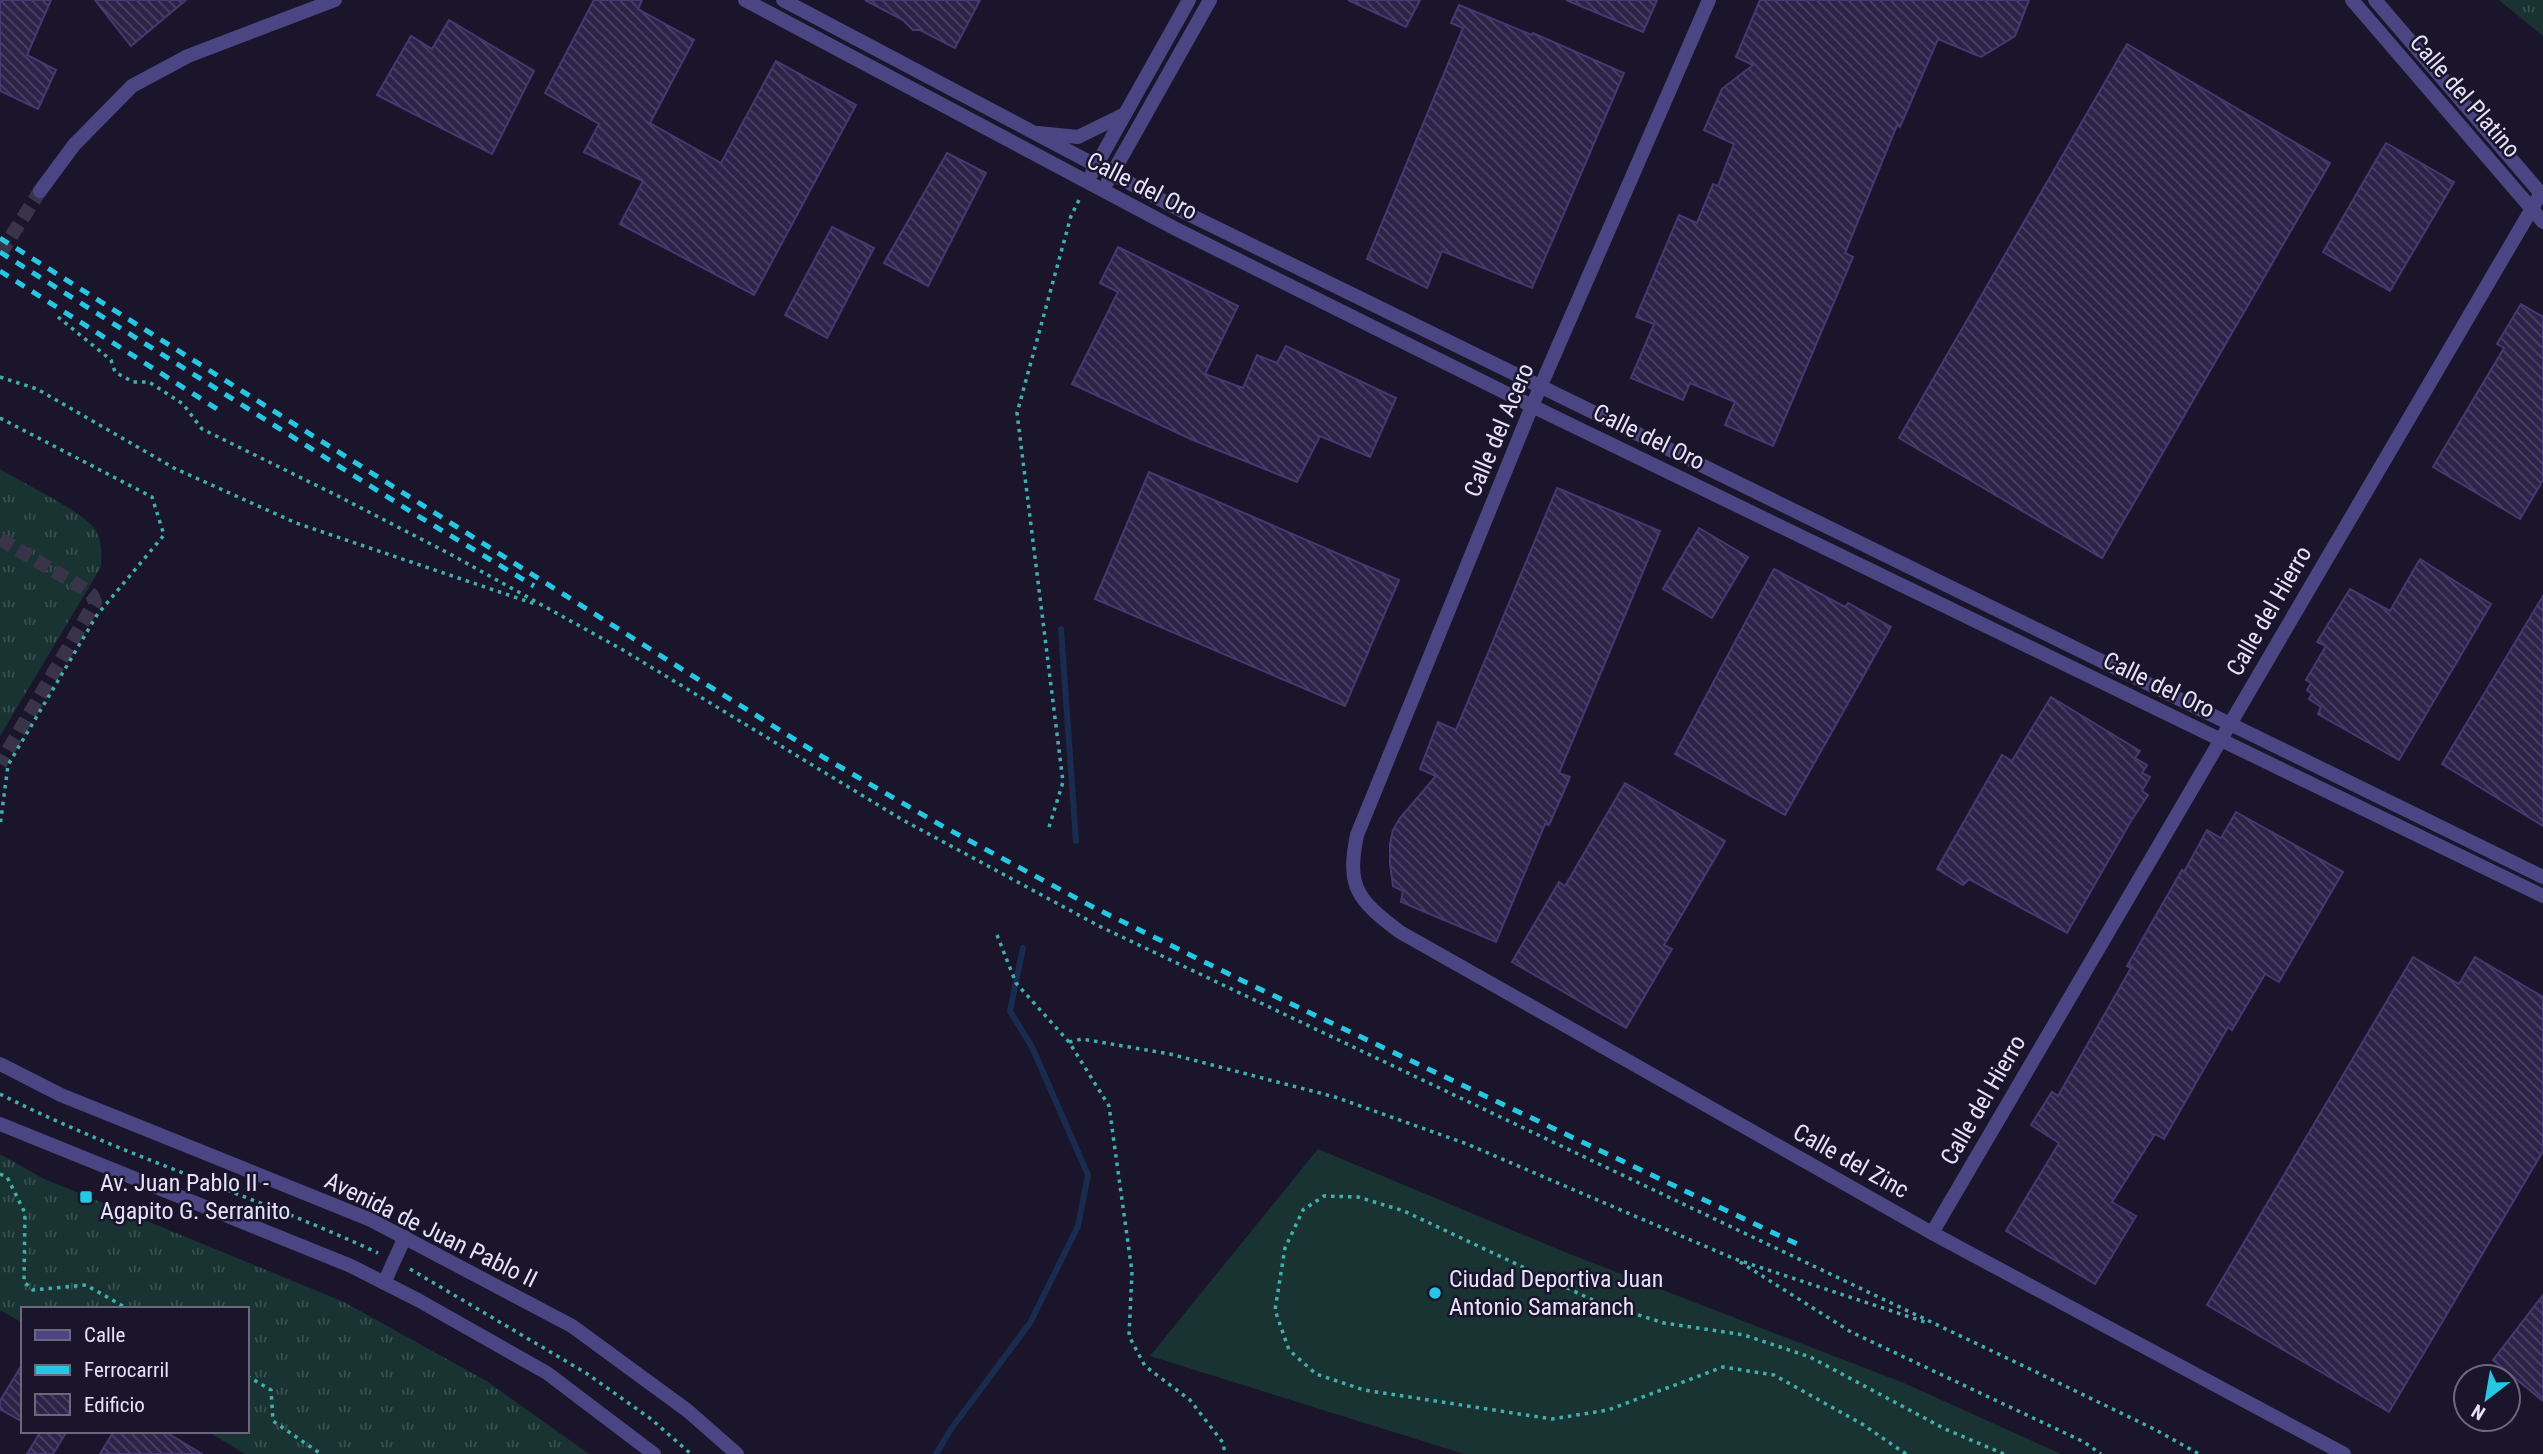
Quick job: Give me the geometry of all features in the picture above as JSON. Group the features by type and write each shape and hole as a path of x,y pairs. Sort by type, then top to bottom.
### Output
{"street":[{"path":"40,191 74,145 132,86 188,55 335,0"},
{"name":"Calle del Oro","path":"745,0 1086,183 1532,406 2390,820 2543,897"},
{"name":"Calle del Oro","path":"783,0 1111,174 2543,877"},
{"path":"1086,183 1189,0"},
{"path":"1102,191 1210,0"},
{"name":"Calle del Acero","path":"1353,883 1352,860 1357,835 1532,406 1709,0"},
{"name":"Calle del Platino","path":"2352,0 2543,222"},
{"name":"Calle del Platino","path":"2375,0 2542,194"},
{"path":"1032,133 1078,136 1125,114"},
{"name":"Calle del Hierro","path":"1932,1233 2542,194"},
{"name":"Calle del Zinc","path":"1353,883 1371,909 1400,932 1932,1233 2344,1454"},
{"name":"Avenida de Juan Pablo II","path":"0,1065 61,1095 371,1220 405,1237 572,1326 688,1411 737,1454"},
{"path":"0,1124 351,1266 547,1373 654,1454"},
{"path":"384,1283 405,1237"}],"path":[{"path":"1049,827 1063,782 1017,413 1071,216 1086,183"},
{"path":"58,317 111,360 115,372 133,382 149,382 183,404 202,429 337,495 623,650 901,819 1099,926 2154,1429 2199,1454"},
{"path":"0,377 37,389 174,468 296,523 548,609"},
{"path":"0,418 152,497 164,535 97,615 8,765 0,826"},
{"path":"997,935 1016,983 1069,1042 1109,1106 1132,1272 1129,1336 1145,1366 1190,1400 1224,1444 1224,1454"},
{"path":"1069,1042 1083,1039 1170,1054 1335,1097 1467,1144 1735,1259 1945,1329"},
{"path":"41,1142 61,1095"},
{"path":"0,1174 6,1177 25,1213 24,1282 33,1290 86,1285 124,1307"},
{"path":"1906,1454 1861,1424 1774,1375 1723,1367 1608,1410 1552,1419 1364,1390 1316,1374 1289,1350 1275,1310 1285,1248 1303,1210 1324,1196 1358,1196 1404,1211 1597,1302 1664,1323 1744,1335 1810,1357 1945,1429 2004,1454"},
{"path":"1735,1259 1852,1332 2084,1442 2101,1454"},
{"path":"248,1377 271,1390 273,1421 321,1454"}],"green space":[{"path":"2499,0 2543,0 2543,36"},
{"path":"0,469 66,506 89,523 99,538 101,567 0,736"},
{"name":"Ciudad Deportiva Juan Antonio Samaranch","path":"1318,1149 1567,1253 1904,1383 2061,1454 1464,1454 1150,1356"},
{"path":"0,1154 42,1178 344,1302 488,1382 589,1454 245,1454 210,1433 248,1433 248,1307 21,1307 21,1322 0,1310"}],"building":[{"path":"0,0 51,0 27,55 56,70 38,109 0,91"},
{"path":"95,0 186,0 131,46"},
{"path":"594,0 642,0 638,9 694,40 650,123 721,163 776,61 856,105 754,295 620,224 643,181 584,152 599,124 545,93"},
{"path":"865,0 980,0 955,48 920,30 913,30 903,20"},
{"path":"1348,0 1420,0 1406,27"},
{"path":"1566,0 1657,0 1643,32"},
{"path":"1760,0 2029,0 2015,36 1981,57 1938,39 1900,127 1897,125 1845,253 1853,257 1773,446 1725,425 1735,402 1690,383 1683,400 1631,378 1654,324 1636,317 1679,215 1697,223 1713,184 1718,186 1734,144 1704,130 1722,89 1753,65 1736,57"},
{"path":"1459,5 1532,35 1533,33 1624,73 1532,288 1442,251 1427,288 1367,259 1463,28 1451,23"},
{"path":"449,20 534,71 492,154 377,95 411,36 432,49"},
{"path":"2127,44 2330,163 2102,558 1899,438"},
{"path":"2386,143 2454,182 2390,291 2323,252"},
{"path":"947,153 986,173 928,286 884,263"},
{"path":"832,227 874,248 827,338 785,315"},
{"path":"1118,247 1238,306 1205,374 1243,388 1257,355 1277,363 1286,346 1396,398 1370,457 1320,436 1297,482 1193,440 1072,384 1118,292 1100,283"},
{"path":"2521,304 2543,317 2543,480 2520,519 2433,467 2504,348 2497,344"},
{"path":"1149,472 1399,580 1345,706 1095,599"},
{"path":"1557,488 1660,531 1559,773 1570,777 1549,825 1545,824 1496,942 1401,902 1403,891 1393,886 1390,844 1393,830 1400,818 1436,776 1420,769 1438,722 1456,730"},
{"path":"1699,528 1748,557 1712,618 1663,589"},
{"path":"2420,559 2491,604 2399,760 2318,714 2321,707 2309,699 2312,694 2307,690 2311,683 2306,680 2326,646 2317,642 2350,589 2390,611"},
{"path":"1774,569 1845,607 1848,603 1891,627 1785,815 1675,754"},
{"path":"2543,596 2543,826 2442,764"},
{"path":"2051,697 2140,751 2135,758 2147,765 2142,773 2150,777 2142,791 2148,795 2067,933 1969,879 1963,885 1937,869 2002,755 2012,761"},
{"path":"1625,783 1725,841 1664,945 1672,949 1626,1028 1512,962 1559,882 1565,886"},
{"path":"2236,812 2343,872 2279,982 2265,974 2232,1030 2228,1027 2164,1139 2155,1134 2112,1202 2136,1216 2095,1284 2006,1231 2059,1143 2031,1125 2052,1092 2058,1096 2131,968 2127,966 2207,830 2221,838"},
{"path":"2413,957 2459,984 2475,957 2543,997 2543,1151 2389,1412 2207,1305"},
{"path":"2543,1295 2543,1401 2522,1384 2522,1363 2497,1363 2493,1360"},
{"path":"21,1366 21,1421 0,1409 0,1401"},
{"path":"40,1433 66,1433 53,1454 27,1454"},
{"path":"113,1433 167,1433 202,1454 100,1454"}],"waterway":[{"path":"1061,629 1076,841"},
{"path":"936,1454 951,1429 1030,1323 1078,1226 1088,1175 1032,1047 1010,1011 1023,948"}],"tunnel":[{"path":"0,254 40,191"},
{"path":"0,539 83,588 92,595 95,602 0,764"}],"railway":[{"path":"0,238 688,673 823,757 944,827 1091,906 1243,981 1797,1244"},
{"path":"0,252 413,513 534,586"},
{"path":"0,271 217,409"}],"place":[{"name":"Av. Juan Pablo II - Agapito G. Serranito","path":"86,1197"},
{"name":"Ciudad Deportiva Juan Antonio Samaranch","path":"1435,1293"}]}
